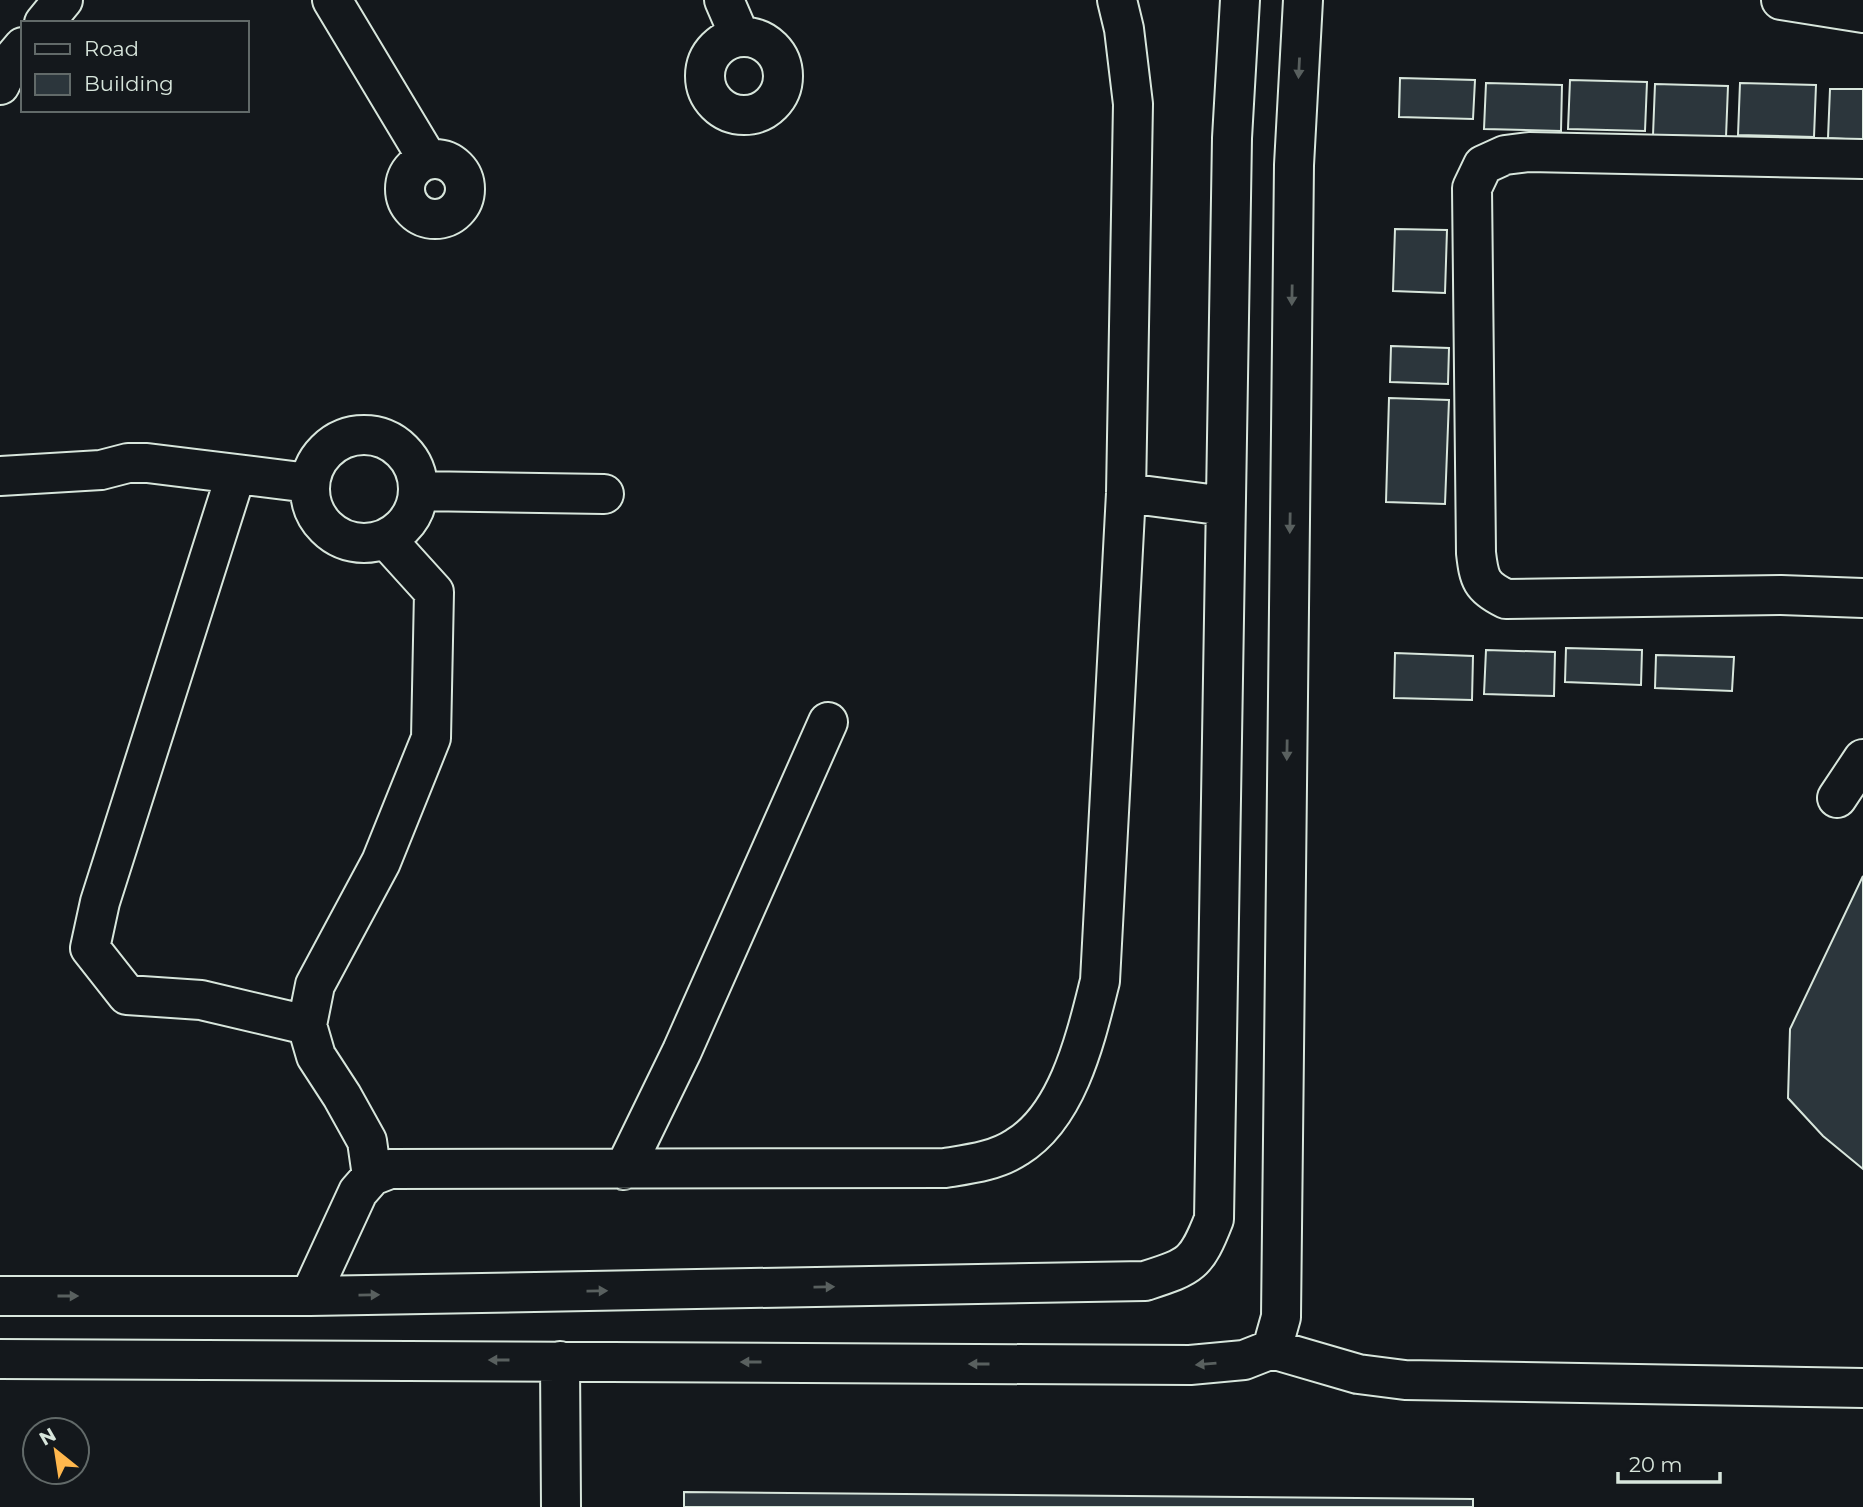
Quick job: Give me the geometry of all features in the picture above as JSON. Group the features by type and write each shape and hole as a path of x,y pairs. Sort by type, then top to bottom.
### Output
{"street":[{"path":"46,21 63,0"},
{"path":"332,0 428,160"},
{"path":"724,0 740,37"},
{"path":"310,1296 358,1192 372,1176 390,1169 945,1168 985,1161 1016,1148 1037,1132 1060,1098 1084,1044 1100,981 1126,493 1133,104 1124,29 1116,0"},
{"path":"0,1296 310,1296 1146,1281 1183,1269 1202,1251 1214,1219 1232,138 1240,0"},
{"path":"1272,1349 1281,1317 1294,165 1303,0"},
{"path":"1781,0 1863,13"},
{"path":"0,85 12,60 21,49"},
{"path":"1863,159 1529,152 1505,155 1483,165 1472,188 1476,552 1478,572 1487,590 1506,599 1781,595 1863,598"},
{"path":"370,435 387,439 402,449 412,462 418,479 418,491 413,514 402,528 386,539 369,543 350,541 333,534 320,521 312,504 309,484 323,454 336,443 352,436 370,435"},
{"path":"0,476 101,470 128,463 147,463 309,484"},
{"path":"236,474 100,902 90,948 127,995 201,1000 307,1025"},
{"path":"418,491 604,495"},
{"path":"1126,493 1225,506"},
{"path":"372,1176 367,1140 316,1056 307,1025 315,985 381,862 431,738 434,592 386,539"},
{"path":"624,1170 682,1051 828,722"},
{"path":"1838,798 1863,759"},
{"path":"0,1359 1190,1365 1244,1360 1272,1349 1358,1374 1405,1380 1863,1388"},
{"path":"560,1361 561,1507"}],"building":[{"path":"1400,78 1475,80 1473,119 1399,117"},
{"path":"1570,80 1647,82 1645,131 1568,129"},
{"path":"1486,83 1562,85 1561,131 1484,129"},
{"path":"1740,83 1816,85 1814,137 1738,135"},
{"path":"1655,84 1728,86 1726,137 1653,135"},
{"path":"1830,89 1863,89 1863,140 1828,138"},
{"path":"1395,229 1447,230 1445,293 1393,291"},
{"path":"1391,346 1449,348 1448,384 1390,382"},
{"path":"1389,398 1449,400 1445,504 1386,502"},
{"path":"1566,648 1642,650 1641,685 1565,682"},
{"path":"1486,650 1555,652 1554,696 1484,694"},
{"path":"1395,653 1473,656 1472,700 1394,698"},
{"path":"1656,655 1734,657 1732,691 1655,688"},
{"path":"1863,876 1863,1169 1823,1136 1788,1098 1790,1029"},
{"path":"684,1492 1473,1499 1473,1507 684,1507"}]}
